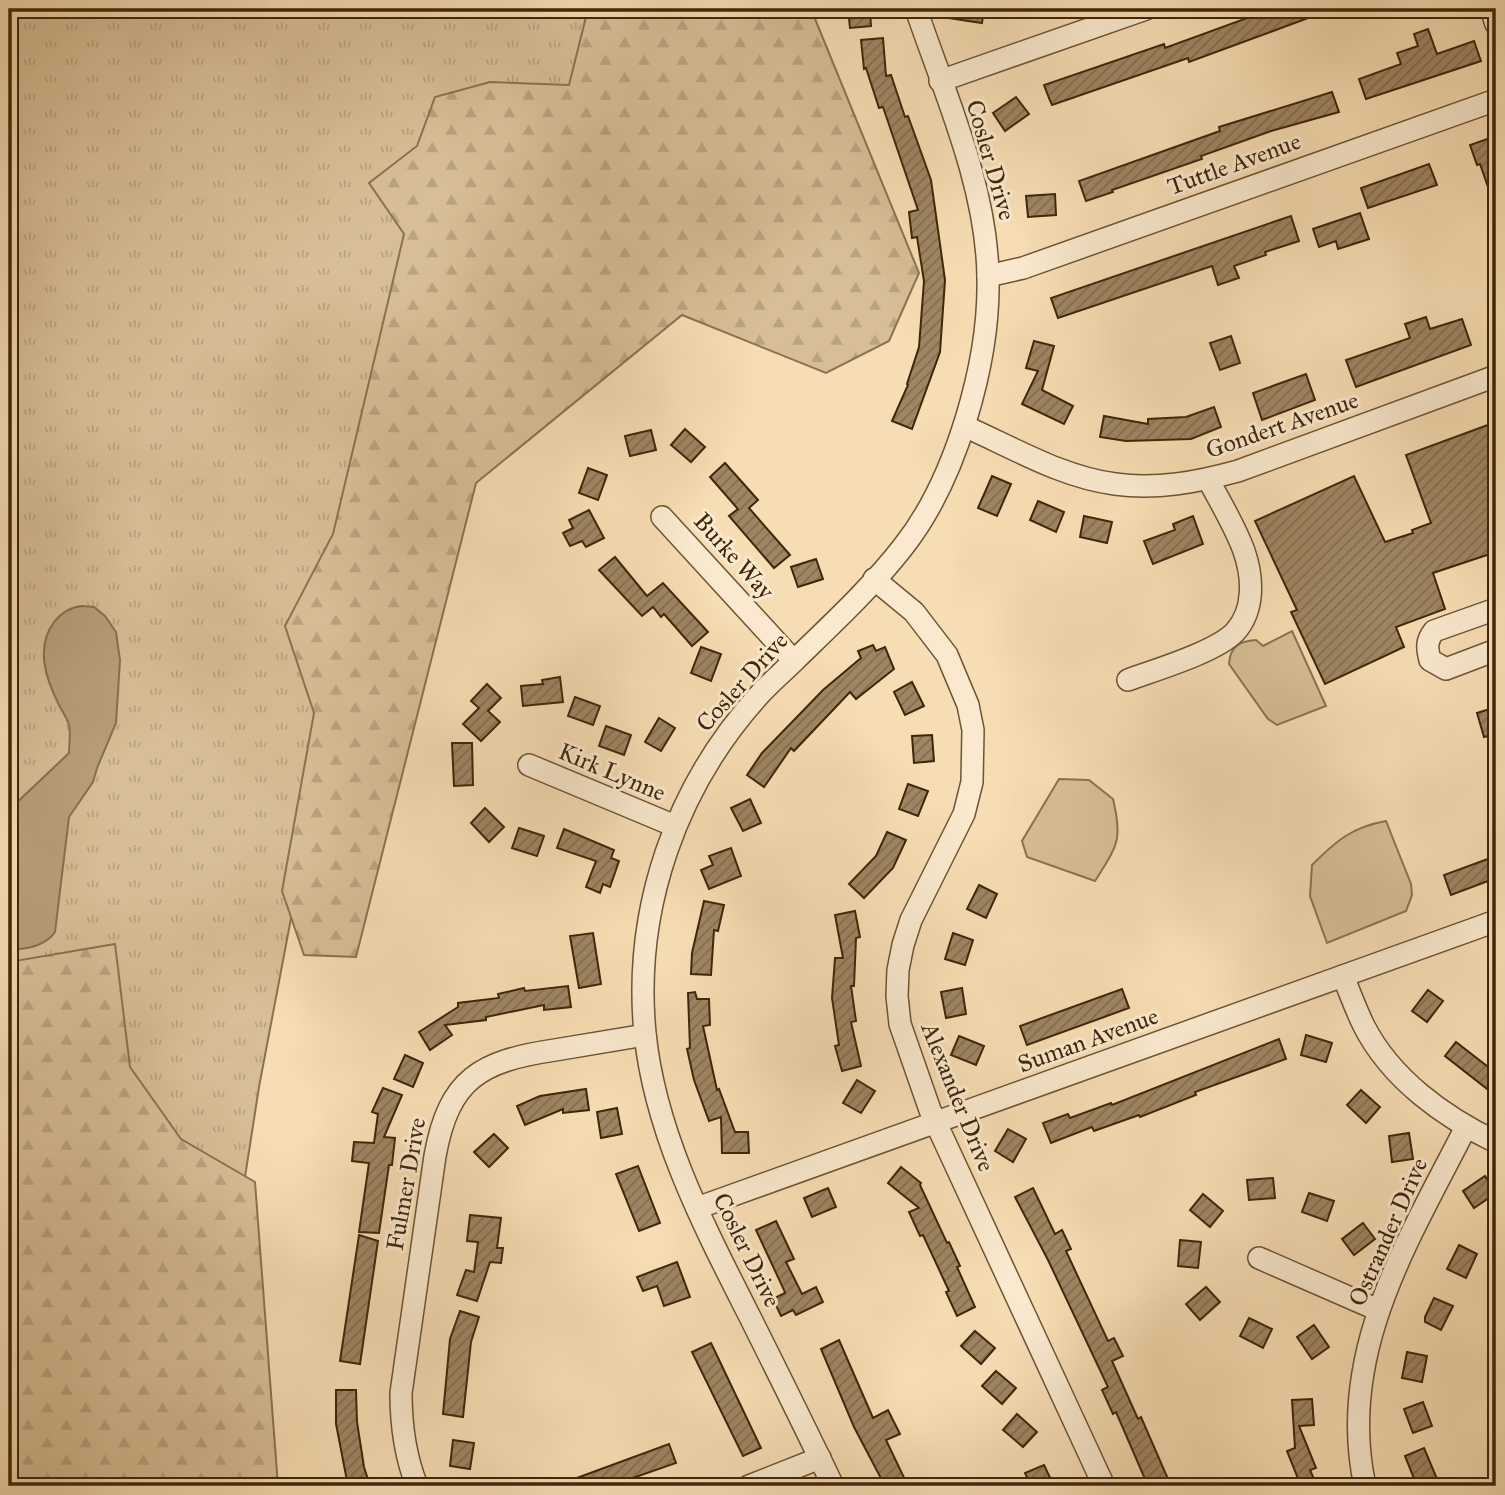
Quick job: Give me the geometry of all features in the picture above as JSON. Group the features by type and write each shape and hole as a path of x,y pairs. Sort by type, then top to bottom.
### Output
{"street":[{"name":"Cosler Drive","path":"833,1486 697,1208 678,1160 651,1072 645,1035 644,957 657,881 675,826 713,753 763,690 904,546 926,512 964,426 984,339 989,276 985,233 979,198 916,9"},
{"path":"940,81 1146,9"},
{"path":"1491,9 1496,24"},
{"name":"Tuttle Avenue","path":"989,276 1023,268 1496,100"},
{"name":"Gondert Avenue","path":"964,426 1057,468 1104,482 1138,486 1171,484 1208,479 1238,471 1496,376"},
{"path":"1128,680 1205,651 1235,632 1251,604 1251,583 1244,551 1208,479"},
{"name":"Burke Way","path":"663,516 794,661"},
{"name":"Alexander Drive","path":"874,579 914,612 947,655 960,679 973,730 972,782 964,814 911,920 903,945 897,996 900,1024 935,1122 1104,1486"},
{"path":"1496,609 1434,631 1428,638 1427,649 1430,660 1446,669 1496,650"},
{"name":"Kirk Lynne","path":"529,765 675,826"},
{"name":"Suman Avenue","path":"697,1208 1496,921"},
{"path":"1343,976 1365,1028 1404,1079 1466,1127 1496,1142"},
{"name":"Fulmer Drive","path":"417,1486 405,1448 401,1393 435,1156 440,1126 447,1109 457,1093 476,1074 492,1064 516,1056 645,1035"},
{"name":"Ostrander Drive","path":"1365,1486 1359,1456 1358,1407 1359,1387 1369,1340 1396,1266 1466,1127"},
{"path":"1259,1258 1378,1310"},
{"path":"748,1486 820,1458"}],"green space":[{"path":"9,9 634,9 359,560 259,1087 197,1486 9,1486"},
{"path":"588,9 811,9 919,273 889,341 826,373 682,315 476,483 356,957 304,955 282,891 314,713 285,626 333,534 404,234 369,183 417,146 435,97 490,82 569,85"},
{"path":"1292,631 1326,706 1277,725 1268,719 1229,664 1236,646 1256,640 1263,646"},
{"path":"1059,779 1089,780 1113,799 1118,834 1113,851 1095,881 1027,857 1022,841"},
{"path":"1386,821 1411,884 1412,895 1406,911 1327,943 1310,896 1312,865 1345,836 1363,827"},
{"path":"115,944 130,1067 181,1139 255,1182 278,1486 9,1486 9,962"}],"shaded area":[{"path":"82,606 94,607 105,616 116,632 120,660 116,723 93,782 69,817 55,932 48,940 38,945 16,949 9,940 9,810 69,753 69,725 50,685 44,653 48,632 54,622 66,611"}],"building":[{"path":"848,9 870,9 871,26 850,28"},
{"path":"941,9 984,9 982,23 941,17"},
{"path":"1272,9 1327,11 1189,62 1188,58 1052,105 1044,85 1164,44 1165,48"},
{"path":"1428,29 1437,54 1474,41 1481,61 1366,99 1359,79 1401,64 1397,53 1418,46 1414,34"},
{"path":"883,38 886,76 891,75 931,180 945,280 940,352 912,429 892,421 908,385 919,347 924,281 917,237 912,238 909,212 918,210 883,107 879,108 866,68 864,69 861,40"},
{"path":"1332,92 1339,112 1271,131 1086,201 1079,181 1220,131 1219,127"},
{"path":"1016,97 1029,114 1005,131 993,113"},
{"path":"1496,136 1494,204 1480,164 1477,165 1470,145"},
{"path":"1429,164 1437,185 1368,208 1361,188"},
{"path":"1055,194 1056,215 1028,217 1026,196"},
{"path":"1360,213 1369,239 1338,249 1336,241 1319,247 1313,229"},
{"path":"1291,216 1299,241 1234,266 1239,278 1218,285 1212,266 1058,318 1051,298"},
{"path":"1426,317 1430,329 1462,319 1471,345 1356,387 1346,360 1410,338 1405,324"},
{"path":"1231,336 1240,363 1220,370 1210,343"},
{"path":"1034,341 1054,346 1042,390 1073,406 1064,424 1022,404 1038,371 1026,368"},
{"path":"1306,374 1315,400 1262,420 1253,393"},
{"path":"1214,407 1221,427 1191,439 1126,441 1100,437 1104,416 1148,424 1148,419 1186,417"},
{"path":"1496,422 1496,552 1433,573 1445,609 1396,627 1404,647 1325,684 1291,612 1297,610 1255,521 1354,476 1385,542 1413,533 1412,530 1431,523 1406,455"},
{"path":"685,429 705,447 691,462 671,445"},
{"path":"651,430 656,450 630,456 625,436"},
{"path":"725,463 758,500 749,508 790,555 774,568 729,516 738,509 710,477"},
{"path":"588,468 607,475 598,500 579,493"},
{"path":"992,476 1011,484 997,516 978,508"},
{"path":"1038,501 1064,512 1056,532 1030,520"},
{"path":"589,510 604,538 586,547 582,541 570,546 563,533 573,528 569,520"},
{"path":"1084,516 1112,522 1107,543 1080,537"},
{"path":"1193,516 1203,544 1153,564 1144,541 1175,530 1173,524"},
{"path":"615,557 647,596 663,583 708,632 692,646 664,614 661,617 653,607 642,616 599,570"},
{"path":"816,559 823,579 798,587 791,567"},
{"path":"873,645 876,651 885,647 894,669 856,699 850,692 794,751 791,748 764,787 747,775 762,753 823,690 861,658 858,651"},
{"path":"701,647 721,654 711,681 691,673"},
{"path":"560,677 563,702 523,706 521,686 543,684 542,680"},
{"path":"912,682 924,706 905,715 894,692"},
{"path":"487,684 501,698 488,711 500,722 481,741 463,724 479,708 471,701"},
{"path":"575,697 600,706 593,725 568,716"},
{"path":"1496,707 1496,734 1484,737 1477,713"},
{"path":"659,718 675,728 661,751 645,742"},
{"path":"606,726 631,735 624,755 599,746"},
{"path":"932,735 934,761 914,763 912,736"},
{"path":"452,743 472,743 473,785 454,786"},
{"path":"908,784 928,791 918,816 899,809"},
{"path":"750,799 761,823 743,831 731,808"},
{"path":"485,808 504,827 489,842 471,823"},
{"path":"519,828 544,836 537,856 512,848"},
{"path":"564,829 614,850 611,858 619,861 610,887 603,884 600,893 586,887 596,861 557,848"},
{"path":"887,832 906,840 893,868 864,898 849,884 876,856"},
{"path":"731,848 741,876 709,889 701,870 713,865 709,856"},
{"path":"1496,856 1496,878 1451,895 1444,875"},
{"path":"979,885 997,894 986,918 967,909"},
{"path":"704,901 724,905 718,931 714,930 711,975 691,974 692,953"},
{"path":"855,911 860,937 856,938 854,986 851,986 856,1021 851,1022 861,1066 842,1071 835,1046 839,1045 832,998 835,958 843,958 835,915"},
{"path":"593,933 601,984 579,988 570,936"},
{"path":"953,933 973,940 965,965 945,959"},
{"path":"568,986 571,1007 544,1010 544,1005 486,1017 486,1020 445,1025 452,1035 430,1050 419,1032 458,1007 458,1003 499,998 498,994 524,988 525,991"},
{"path":"962,988 966,1014 946,1018 941,992"},
{"path":"1122,989 1129,1008 1027,1045 1020,1026"},
{"path":"1428,990 1443,1001 1427,1022 1412,1011"},
{"path":"695,992 697,999 709,999 710,1025 703,1026 717,1090 719,1089 735,1132 748,1132 749,1153 722,1153 721,1117 709,1121 694,1080 687,1049 690,1048 688,993"},
{"path":"1306,1035 1332,1043 1326,1062 1301,1055"},
{"path":"959,1036 984,1046 976,1065 951,1055"},
{"path":"1279,1039 1286,1059 1195,1092 1196,1095 1140,1117 1139,1115 1094,1131 1092,1127 1051,1143 1043,1123 1068,1114 1070,1118 1111,1103 1112,1105"},
{"path":"1456,1042 1496,1073 1496,1096 1445,1056"},
{"path":"405,1055 423,1063 413,1087 394,1079"},
{"path":"857,1080 875,1091 861,1113 843,1103"},
{"path":"383,1088 402,1095 384,1137 395,1138 392,1165 389,1165 379,1233 359,1232 369,1163 352,1161 354,1142 374,1143 378,1114 372,1112"},
{"path":"586,1089 589,1110 563,1113 563,1109 525,1125 517,1106 540,1096"},
{"path":"1361,1090 1380,1107 1366,1123 1347,1105"},
{"path":"617,1108 622,1134 601,1138 597,1112"},
{"path":"1008,1129 1026,1139 1013,1162 995,1151"},
{"path":"1409,1133 1413,1159 1392,1162 1389,1136"},
{"path":"494,1134 508,1148 489,1167 474,1152"},
{"path":"638,1166 660,1223 639,1231 616,1174"},
{"path":"901,1167 921,1183 960,1266 957,1267 975,1307 957,1316 946,1292 949,1291 923,1235 920,1236 909,1212 919,1208 888,1183"},
{"path":"1485,1176 1496,1193 1474,1208 1463,1191"},
{"path":"1273,1178 1275,1198 1249,1200 1247,1180"},
{"path":"828,1188 836,1207 812,1217 804,1198"},
{"path":"1033,1188 1055,1234 1062,1230 1071,1249 1066,1251 1108,1341 1114,1338 1123,1356 1112,1361 1138,1419 1141,1417 1168,1479 1152,1486 1148,1486 1116,1412 1113,1414 1102,1390 1108,1387 1015,1197"},
{"path":"1309,1193 1334,1201 1327,1221 1302,1212"},
{"path":"1203,1194 1223,1211 1210,1227 1190,1210"},
{"path":"470,1215 501,1218 497,1248 503,1248 501,1263 490,1262 477,1301 457,1295 466,1270 474,1272 478,1242 467,1241"},
{"path":"776,1221 794,1259 786,1262 802,1294 816,1287 823,1302 796,1315 793,1310 781,1316 773,1299 785,1293 756,1230"},
{"path":"1363,1223 1375,1239 1354,1255 1342,1239"},
{"path":"359,1235 378,1241 360,1364 340,1361"},
{"path":"1180,1240 1201,1242 1198,1268 1178,1266"},
{"path":"1459,1245 1477,1254 1466,1278 1447,1269"},
{"path":"677,1262 690,1297 664,1306 657,1286 643,1291 637,1277"},
{"path":"1206,1287 1220,1302 1200,1320 1186,1304"},
{"path":"1434,1298 1453,1306 1441,1330 1425,1322"},
{"path":"460,1311 479,1317 471,1342 463,1417 443,1414 450,1339"},
{"path":"1249,1318 1272,1329 1263,1348 1240,1336"},
{"path":"1314,1325 1329,1347 1312,1359 1297,1337"},
{"path":"975,1331 995,1348 981,1364 961,1346"},
{"path":"839,1340 873,1418 888,1410 900,1434 886,1440 908,1486 885,1486 854,1427 821,1349"},
{"path":"711,1343 761,1448 743,1456 692,1352"},
{"path":"1407,1352 1427,1356 1422,1382 1402,1378"},
{"path":"996,1371 1016,1388 1002,1404 982,1386"},
{"path":"336,1390 356,1390 357,1422 370,1486 348,1486 336,1424"},
{"path":"1312,1399 1314,1425 1299,1426 1316,1468 1310,1470 1317,1486 1301,1486 1287,1451 1295,1448 1292,1400"},
{"path":"1423,1402 1432,1426 1413,1433 1404,1409"},
{"path":"1017,1414 1037,1432 1023,1447 1003,1430"},
{"path":"453,1440 474,1443 470,1469 450,1466"},
{"path":"669,1444 676,1463 610,1486 555,1486"},
{"path":"1424,1448 1440,1486 1417,1486 1405,1456"},
{"path":"1044,1465 1054,1486 1031,1486 1025,1473"}]}
